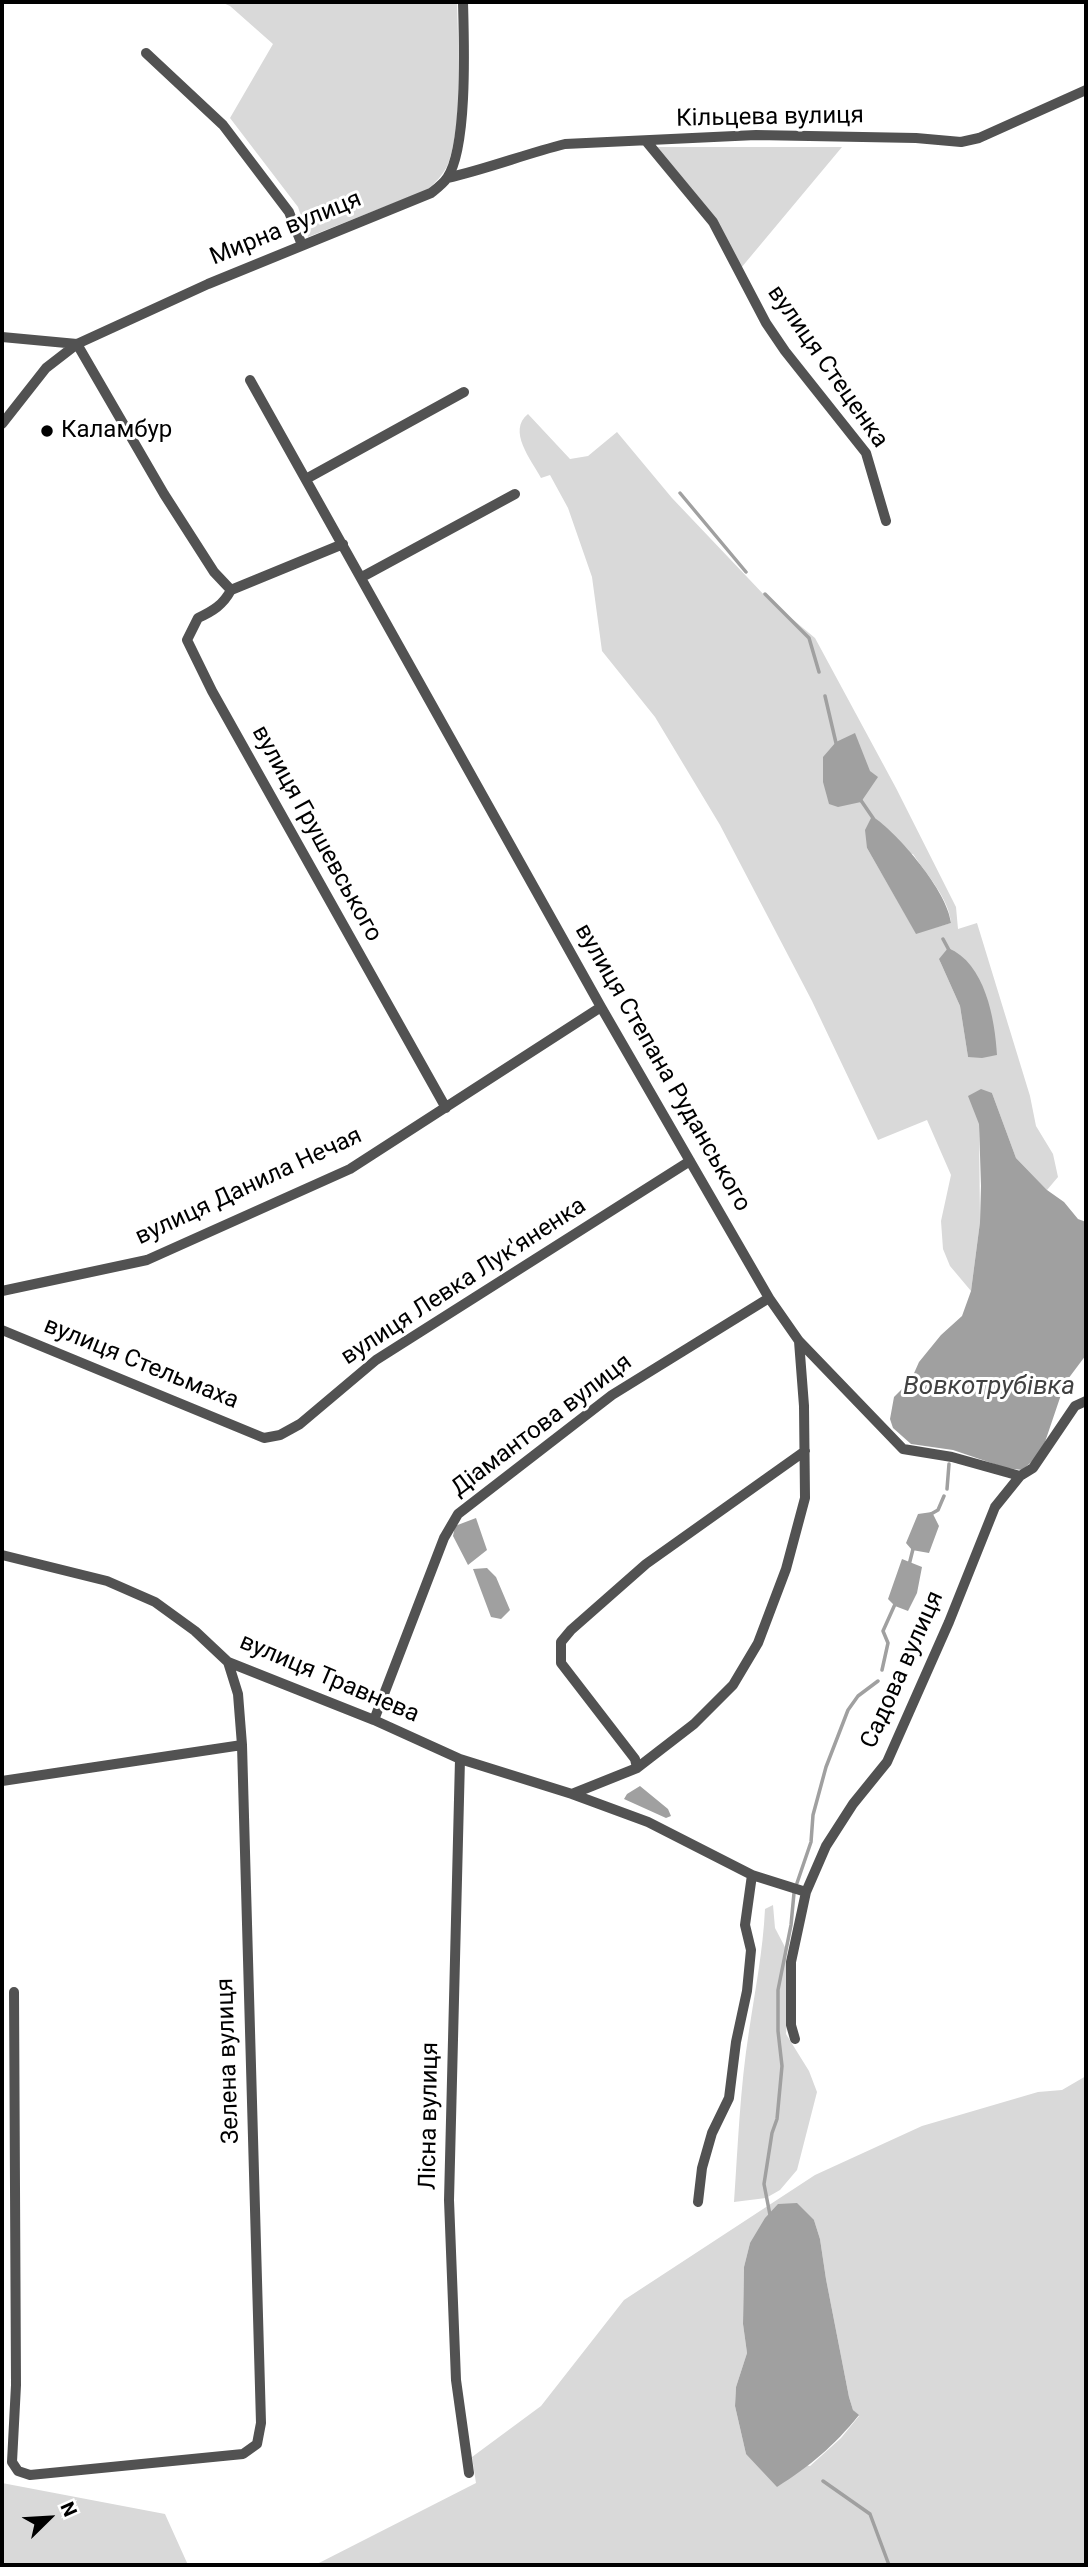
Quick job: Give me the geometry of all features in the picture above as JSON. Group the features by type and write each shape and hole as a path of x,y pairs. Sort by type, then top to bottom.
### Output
{"street":[{"path":"447,178 461,126 463,2"},
{"path":"146,53 223,125 289,212 302,245"},
{"name":"Кільцева вулиця","path":"447,178 483,170 539,150 565,144 756,135 916,138 961,142 979,138 1086,89"},
{"name":"вулиця Стеценка","path":"646,141 713,222 766,323 866,453 886,521"},
{"name":"Мирна вулиця","path":"2,424 46,368 77,344 208,284 431,193 447,178"},
{"path":"2,337 77,344 164,494 214,572 231,590"},
{"name":"вулиця Степана Руданського","path":"250,380 601,1007 769,1298 799,1341 903,1449 952,1457 1020,1476"},
{"path":"306,479 464,391"},
{"path":"362,577 515,494"},
{"name":"вулиця Грушевського","path":"343,544 231,590 226,600 214,611 198,618 187,640 226,715 446,1108"},
{"name":"вулиця Данила Нечая","path":"2,1292 147,1260 350,1169 601,1007"},
{"name":"вулиця Левка Лук'яненка","path":"264,1437 280,1436 300,1424 376,1360 690,1161"},
{"name":"Діамантова вулиця","path":"374,1720 444,1538 458,1514 612,1395 769,1298"},
{"name":"вулиця Стельмаха","path":"2,1330 264,1437"},
{"path":"572,1794 637,1768 694,1724 733,1685 758,1643 786,1569 805,1498 799,1341"},
{"name":"Садова вулиця","path":"795,2039 791,2025 791,1962 806,1892 826,1846 853,1804 887,1762 995,1507 1020,1476 1033,1468 1075,1406 1086,1401"},
{"path":"637,1768 635,1759 561,1663 561,1642 646,1564 805,1451"},
{"name":"вулиця Травнева","path":"2,1555 107,1581 155,1602 195,1631 228,1662 374,1720 460,1759 572,1794 648,1822 752,1875 806,1892"},
{"name":"Зелена вулиця","path":"14,1992 16,2385 12,2462 18,2471 30,2475 243,2454 257,2444 261,2423 242,1745 238,1694 228,1662"},
{"path":"2,1781 242,1745"},
{"name":"Лісна вулиця","path":"460,1759 449,2200 456,2381 469,2473"},
{"path":"698,2202 702,2168 712,2133 729,2098 736,2042 747,1991 751,1950 745,1924 752,1875"}],"shaded area":[{"path":"221,2 457,2 458,107 453,148 442,175 427,190 308,237 298,207 230,118 273,44 230,6"},
{"path":"648,147 842,147 736,274 710,223"},
{"path":"528,414 570,459 588,456 617,432 672,498 767,598 815,638 896,788 956,907 958,929 977,923 1030,1096 1036,1126 1053,1154 1058,1177 1047,1190 1016,1158 992,1093 979,1124 980,1222 971,1291 950,1266 943,1249 941,1221 951,1175 927,1120 878,1140 812,1001 720,825 655,717 602,651 592,577 568,508 550,475 541,478 527,454 520,437 522,421","holes":["867,848 913,854 942,895 951,923 916,933","939,959 997,1055 968,1057 960,1006"]},
{"path":"773,1905 775,1928 786,1949 786,2034 809,2071 817,2092 797,2170 780,2190 766,2198 734,2202 746,2052 765,1909"},
{"path":"1086,2076 1086,2565 315,2565 476,2483 472,2457 541,2406 624,2300 815,2175 922,2126 1038,2092 1062,2090","holes":["814,2220 820,2239 849,2397 853,2410 859,2416 841,2438 810,2466 746,2454 735,2406 736,2387 747,2353 743,2324 744,2267 750,2243"]},
{"path":"2,2483 165,2514 188,2565 2,2565"}],"water":[{"path":"855,733 870,771 878,777 861,802 838,807 829,804 823,782 823,757 836,742"},
{"path":"872,816 908,849 932,880 948,910 951,923 916,934 867,848 865,830"},
{"path":"948,948 961,955 971,966 986,994 994,1025 997,1055 968,1057 960,1006 939,959"},
{"name":"Вовкотрубівка","path":"981,1089 992,1093 1016,1158 1047,1190 1064,1202 1078,1219 1086,1222 1086,1355 1065,1383 1045,1442 1035,1459 1022,1470 1006,1468 953,1450 911,1444 893,1428 890,1419 894,1397 911,1380 919,1362 941,1335 962,1316 971,1291 980,1222 981,1186 979,1124 968,1096"},
{"path":"932,1512 939,1526 929,1553 912,1550 906,1543 918,1514"},
{"path":"476,1518 487,1550 468,1565 453,1536 455,1526"},
{"path":"902,1559 922,1567 917,1593 908,1611 895,1606 888,1599"},
{"path":"487,1568 496,1577 510,1610 501,1619 491,1617 473,1569"},
{"path":"640,1786 668,1809 671,1816 666,1818 624,1799"},
{"path":"797,2203 814,2220 820,2239 849,2397 853,2410 859,2415 821,2455 777,2487 746,2454 735,2406 736,2387 747,2353 743,2324 744,2267 750,2243 765,2218 778,2204"}],"waterway":[{"path":"680,493 746,572"},
{"path":"765,594 809,638 819,672"},
{"path":"825,696 836,743"},
{"path":"860,799 873,818"},
{"path":"943,939 950,952"},
{"path":"947,1489 949,1464"},
{"path":"931,1514 938,1510 944,1496"},
{"path":"909,1565 913,1549"},
{"path":"882,1670 888,1643 883,1631 896,1602"},
{"path":"797,1883 811,1842 813,1815 826,1767 848,1710 858,1696 878,1681"},
{"path":"770,2215 764,2184 772,2133 777,2119 782,2066 778,2031 778,1990 791,1925 794,1893"},
{"path":"823,2481 870,2514 889,2565"}],"place":[{"name":"Каламбур","path":"47,431"}]}
